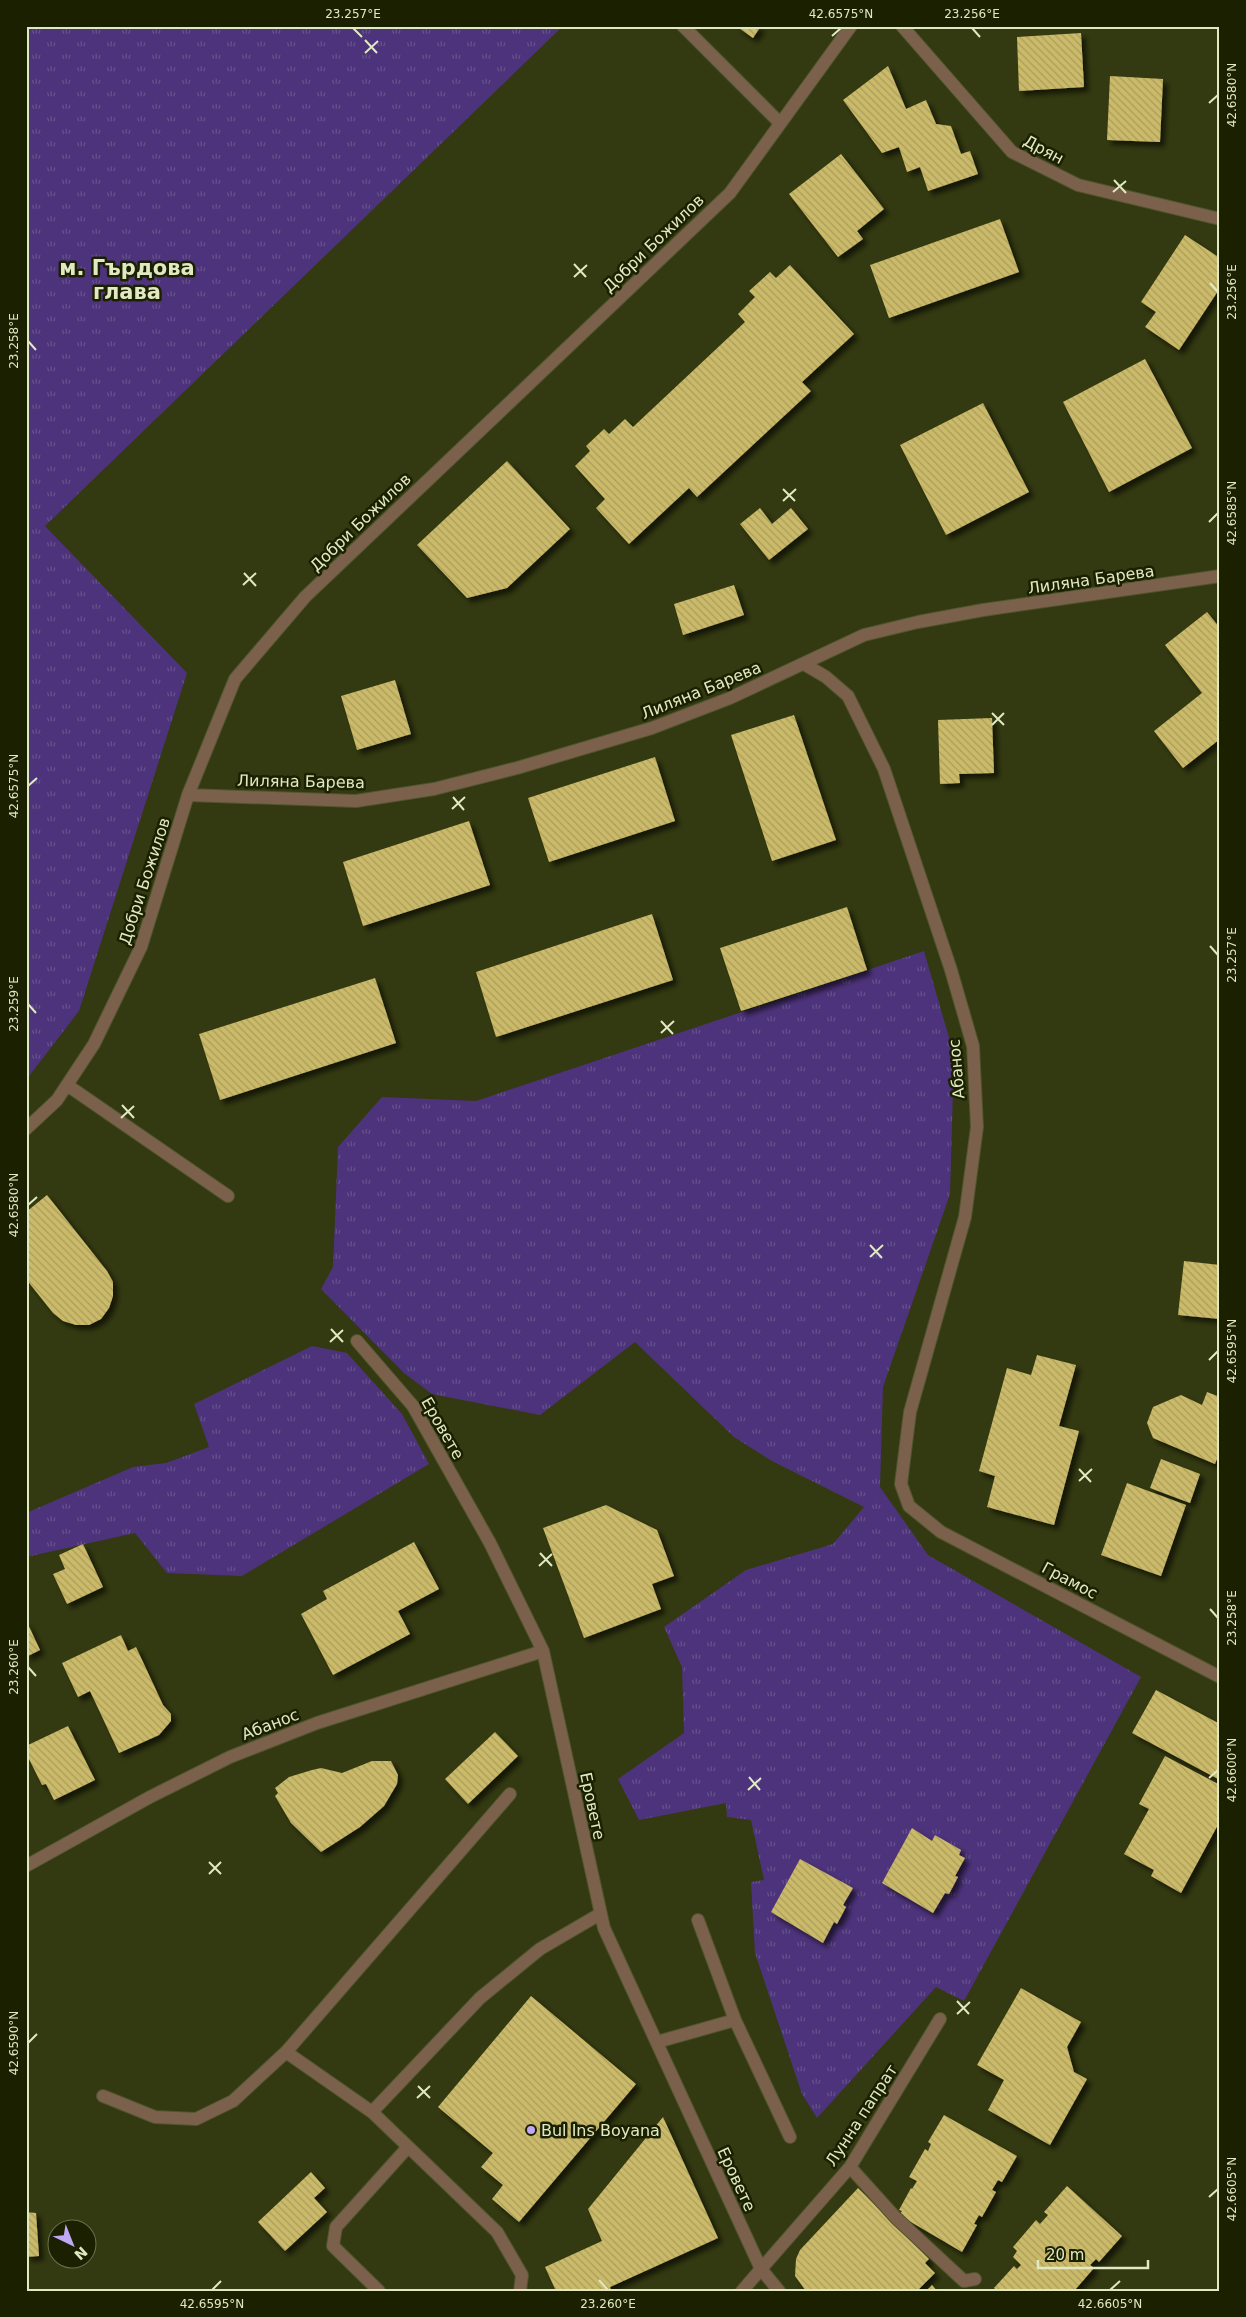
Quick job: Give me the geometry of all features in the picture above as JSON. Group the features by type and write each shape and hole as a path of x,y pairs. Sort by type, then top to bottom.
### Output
{"street":[{"path":"683,26 780,123"},
{"name":"Добри Божилов","path":"26,1129 57,1100 94,1044 141,946 188,796 235,679 305,597 730,193 850,26"},
{"name":"Дрян","path":"902,26 1012,152 1078,185 1220,219"},
{"name":"Лиляна Барева","path":"188,796 356,800 434,789 517,768 652,728 730,698 864,635 918,622 983,610 1220,576"},
{"name":"Абанос","path":"804,664 826,677 848,696 884,769 945,952 973,1046 977,1127 965,1217 910,1412 901,1484 908,1506"},
{"path":"67,1085 228,1196"},
{"name":"Еровете","path":"357,1341 413,1406 490,1543 543,1651 604,1928 761,2269 779,2291"},
{"name":"Грамос","path":"908,1506 940,1532 1220,1677"},
{"name":"Абанос","path":"26,1866 150,1797 230,1757 317,1723 543,1651"},
{"path":"103,2096 155,2117 196,2119 233,2101 286,2052 510,1794"},
{"path":"372,2112 480,1998 540,1949 600,1914"},
{"path":"698,1920 735,2020 790,2137"},
{"name":"Лунна папрат","path":"742,2291 850,2167 940,2019"},
{"path":"657,2042 735,2020"},
{"path":"286,2052 372,2112 497,2232 522,2275 520,2291"},
{"path":"380,2291 333,2246 336,2227 408,2147"},
{"path":"850,2167 896,2218 964,2281 975,2278"}],"green space":[{"path":"26,26 563,26 45,526 187,673 79,1011 26,1080"},
{"path":"924,951 954,1055 950,1194 883,1387 880,1487 928,1555 1141,1677 964,2001 936,1987 817,2118 802,2094 755,1953 751,1882 764,1880 751,1820 727,1817 726,1803 639,1820 618,1779 684,1733 682,1667 664,1627 746,1570 833,1544 864,1507 772,1461 734,1437 635,1342 540,1415 432,1394 404,1373 321,1289 333,1267 338,1147 382,1097 476,1101"},
{"path":"312,1346 347,1353 402,1414 429,1464 242,1576 167,1573 135,1533 26,1557 26,1513 133,1467 166,1463 209,1447 194,1404"}],"building":[{"path":"736,26 761,26 753,38"},
{"path":"1081,33 1084,87 1019,91 1017,37"},
{"path":"888,66 906,109 926,100 936,124 951,126 961,154 970,151 978,174 928,191 920,167 907,172 899,147 882,153 843,100"},
{"path":"1110,76 1163,79 1160,142 1107,140"},
{"path":"841,154 884,209 857,231 863,239 838,257 789,194"},
{"path":"1000,219 1019,272 889,318 870,265"},
{"path":"1185,235 1220,258 1220,288 1179,350 1145,327 1156,312 1141,302"},
{"path":"790,265 854,334 802,382 811,391 697,497 689,488 629,544 596,508 605,499 575,466 590,451 586,446 604,429 609,434 625,419 633,427 745,322 738,314 755,297 749,291 770,272 776,278"},
{"path":"1145,359 1192,448 1109,492 1063,402"},
{"path":"983,403 1029,492 946,535 900,445"},
{"path":"507,461 570,529 507,588 467,598 417,545"},
{"path":"760,508 772,524 791,508 808,529 769,560 740,524"},
{"path":"734,585 744,615 683,635 674,604"},
{"path":"1207,612 1220,628 1220,739 1183,768 1154,731 1202,693 1165,645"},
{"path":"395,680 411,734 357,750 341,696"},
{"path":"794,715 836,840 772,861 731,735"},
{"path":"992,718 994,773 959,774 960,783 940,784 938,720"},
{"path":"655,757 675,821 549,862 528,798"},
{"path":"469,821 490,885 363,926 343,862"},
{"path":"847,907 867,970 741,1011 720,948"},
{"path":"652,914 673,980 496,1037 476,972"},
{"path":"375,978 396,1043 220,1100 199,1034"},
{"path":"47,1195 107,1271 113,1282 113,1296 109,1308 101,1319 89,1325 76,1325 63,1321 53,1313 26,1279 26,1212"},
{"path":"1184,1261 1220,1265 1220,1319 1178,1315"},
{"path":"1037,1355 1076,1365 1059,1426 1079,1431 1054,1525 987,1507 995,1476 979,1471 1007,1368 1031,1375"},
{"path":"1207,1392 1220,1397 1220,1451 1215,1464 1153,1438 1147,1423 1153,1407 1181,1395 1202,1405"},
{"path":"1161,1459 1200,1474 1190,1503 1150,1488"},
{"path":"1127,1483 1186,1505 1161,1576 1101,1555"},
{"path":"606,1505 657,1530 674,1576 652,1584 661,1609 584,1638 543,1528"},
{"path":"414,1542 439,1589 398,1611 410,1634 333,1675 301,1614 327,1599 323,1591"},
{"path":"83,1544 103,1587 67,1604 53,1574 65,1569 59,1555"},
{"path":"26,1620 40,1650 26,1657"},
{"path":"121,1635 128,1651 136,1647 163,1705 171,1714 171,1721 159,1735 119,1753 90,1691 78,1697 62,1663"},
{"path":"1156,1690 1220,1724 1218,1779 1132,1733"},
{"path":"68,1726 95,1780 54,1800 46,1784 42,1785 26,1753 26,1746"},
{"path":"495,1732 518,1756 468,1804 445,1779"},
{"path":"1165,1756 1220,1785 1220,1821 1181,1893 1151,1876 1154,1870 1124,1854 1149,1809 1139,1804"},
{"path":"372,1761 391,1761 398,1775 397,1784 384,1806 360,1827 321,1852 291,1823 275,1796 278,1793 275,1788 289,1777 312,1770 321,1768 342,1773"},
{"path":"912,1828 932,1841 935,1835 961,1850 959,1855 965,1858 955,1876 958,1877 949,1894 945,1893 933,1913 882,1883"},
{"path":"800,1859 853,1888 843,1905 846,1907 837,1924 834,1922 823,1943 771,1912"},
{"path":"1021,1988 1081,2022 1067,2047 1074,2072 1087,2079 1050,2145 988,2110 1004,2080 977,2065"},
{"name":"Bul Ins Boyana","path":"531,1996 636,2084 519,2222 492,2199 503,2185 481,2167 493,2153 438,2107"},
{"path":"944,2115 1017,2156 1002,2182 998,2180 992,2190 996,2192 982,2217 979,2215 974,2224 977,2225 962,2252 899,2215 902,2211 899,2210 917,2181 909,2177 925,2149 928,2151 931,2144 928,2142"},
{"path":"663,2117 718,2238 610,2287 611,2291 556,2291 545,2267 602,2241 588,2209"},
{"path":"311,2172 325,2188 314,2198 327,2212 285,2251 258,2222"},
{"path":"1067,2186 1122,2236 1099,2262 1096,2259 1090,2265 1094,2268 1074,2291 997,2291 994,2288 1014,2266 1017,2269 1021,2265 1013,2257 1017,2251 1013,2247 1036,2220 1040,2224 1048,2215 1044,2212"},
{"path":"858,2188 929,2259 925,2263 935,2273 917,2291 806,2291 795,2276 796,2259 800,2250"},
{"path":"26,2212 36,2213 39,2256 26,2257"},
{"path":"932,2285 937,2291 926,2291"}],"place":[{"name":"Bul Ins Boyana","path":"531,2130"}],"district":[{"name":"м. Гърдова глава","path":"127,280"}]}
